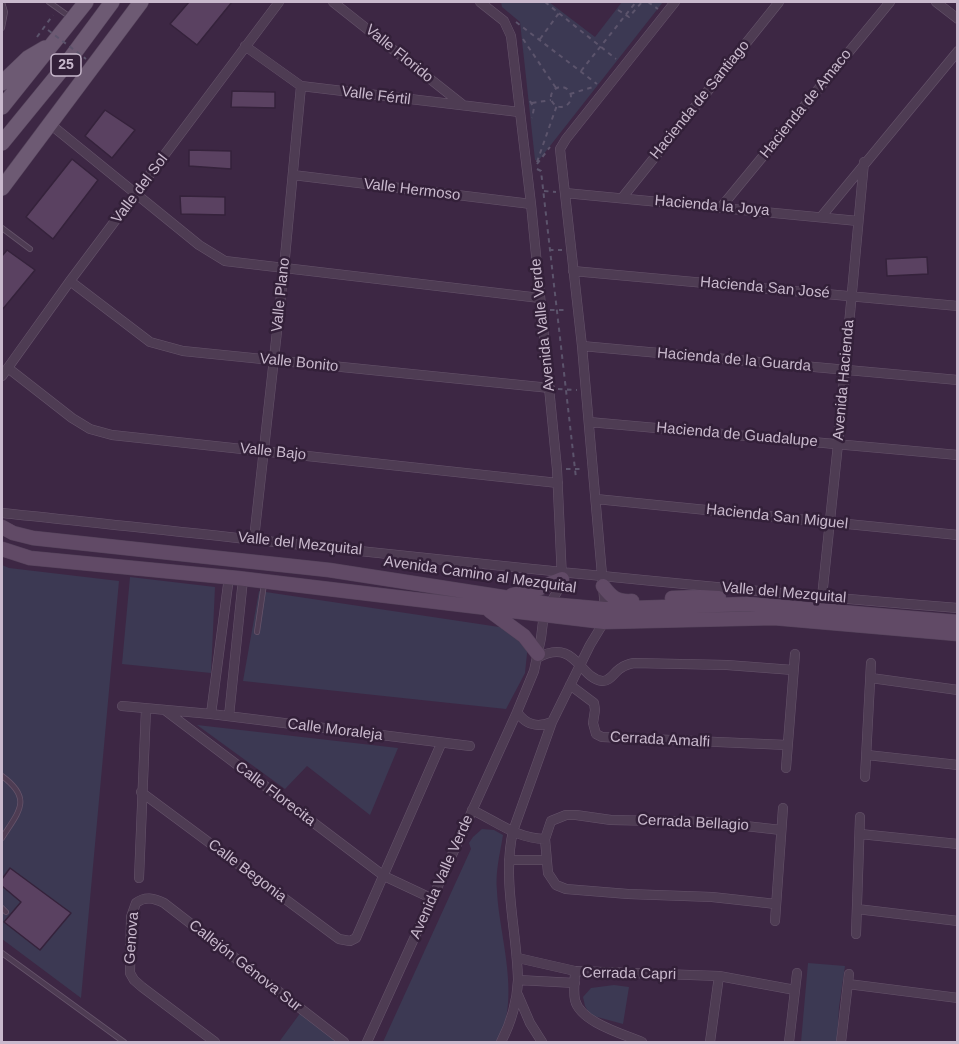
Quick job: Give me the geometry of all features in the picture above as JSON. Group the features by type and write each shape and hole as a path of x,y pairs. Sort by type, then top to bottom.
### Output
{"main road":[{"name":"25","path":"2,107 51,37 72,19 86,2"},
{"name":"25","path":"2,143 64,67 112,2"},
{"path":"2,188 141,2"},
{"path":"2,83 51,37"},
{"name":"Avenida Camino al Mezquital","path":"2,527 13,533 33,538 381,577 495,596 546,610"},
{"name":"Avenida Camino al Mezquital","path":"2,549 30,558 243,579 489,610 546,610 604,616 774,618 957,634"},
{"path":"222,558 238,565 254,562"},
{"path":"229,578 238,565"},
{"path":"238,565 243,573 243,579"},
{"path":"495,596 523,594 562,575"},
{"path":"603,581 613,598 621,602 700,597 747,604"},
{"name":"Avenida Camino al Mezquital","path":"604,616 747,604 957,622"},
{"path":"489,610 524,636 538,656"}],"street":[{"name":"Valle del Sol","path":"4,372 279,2"},
{"name":"Valle Florido","path":"333,2 465,107"},
{"path":"480,2 504,21"},
{"path":"501,1042 512,1016 519,980 509,860 513,831 552,722 604,616 603,581 582,346 560,149 675,2"},
{"name":"Hacienda de Santiago","path":"622,198 779,2"},
{"name":"Hacienda de Amaco","path":"722,207 890,2"},
{"path":"936,2 957,19"},
{"name":"Avenida Valle Verde","path":"367,1042 517,712 538,656 546,610 560,586 562,575 558,483 542,309 511,36 504,21"},
{"name":"Valle Fértil","path":"245,46 301,86 519,112"},
{"path":"821,217 957,51"},
{"name":"Valle Plano","path":"254,539 294,175 301,86"},
{"path":"50,124 216,257 238,264 540,298"},
{"name":"Avenida Hacienda","path":"822,597 864,162"},
{"name":"Valle Hermoso","path":"294,175 531,204"},
{"name":"Hacienda la Joya","path":"565,193 858,221"},
{"name":"Hacienda San José","path":"573,271 957,306"},
{"name":"Valle Bonito","path":"70,281 150,342 183,351 550,388"},
{"name":"Hacienda de la Guarda","path":"582,346 957,380"},
{"name":"Valle Bajo","path":"4,372 90,429 112,435 558,483"},
{"name":"Hacienda de Guadalupe","path":"589,422 957,455"},
{"name":"Hacienda San Miguel","path":"596,499 957,535"},
{"name":"Valle del Mezquital","path":"2,513 254,539 603,581 957,608"},
{"path":"211,714 229,578"},
{"path":"229,716 243,579"},
{"path":"538,656 556,652 570,656 594,678 602,681 609,679 625,665 634,663 727,665 793,670"},
{"path":"786,768 795,654"},
{"path":"217,659 235,662"},
{"path":"866,777 871,663"},
{"path":"871,678 957,690"},
{"name":"Cerrada Amalfi","path":"570,685 594,703 594,729 596,734 602,737 787,745"},
{"name":"Calle Moraleja","path":"123,706 229,716 470,746"},
{"path":"138,878 146,709"},
{"name":"Calle Florecita","path":"166,711 384,876 433,899"},
{"path":"517,712 529,723 541,725 552,722"},
{"path":"384,876 441,744"},
{"path":"867,755 957,765"},
{"name":"Calle Begonia","path":"141,792 339,939 351,941 356,938 384,876"},
{"path":"775,921 783,807"},
{"path":"472,810 513,831 532,838 545,838 548,873 556,885 566,889 712,897 776,904"},
{"name":"Cerrada Bellagio","path":"545,838 551,821 566,815 611,820 710,822 781,830"},
{"path":"856,934 860,817"},
{"path":"860,834 957,844"},
{"path":"509,860 546,860"},
{"name":"Callejón Génova Sur","path":"141,899 150,898 164,903 344,1042"},
{"name":"Genova","path":"141,899 136,903 132,917 129,968 134,980 215,1042"},
{"path":"857,909 957,921"},
{"path":"518,958 575,971"},
{"name":"Cerrada Capri","path":"642,1042 589,1019 581,1011 575,1001 575,971 719,976 795,990"},
{"path":"789,1042 797,973"},
{"path":"710,1042 719,976"},
{"path":"841,1042 848,979 957,998"},
{"path":"519,980 574,983"},
{"path":"518,994 538,1042"}],"lane":[{"path":"2,2 5,12 2,28"},
{"path":"49,2 72,19"},
{"path":"2,228 30,249"},
{"path":"257,632 265,582"},
{"path":"2,776 18,789 21,803 18,813 2,838"},
{"path":"2,908 6,912"},
{"path":"2,953 124,1042"},
{"path":"111,1042 116,1036"}],"path":[{"path":"545,2 619,61"},
{"path":"581,72 636,2"},
{"path":"618,10 629,17 642,2"},
{"path":"648,2 659,10"},
{"path":"34,41 58,8"},
{"path":"540,39 560,13"},
{"path":"504,21 518,22 599,85 570,94"},
{"path":"520,34 556,88"},
{"path":"51,37 87,59"},
{"path":"551,100 552,92 556,88 565,88 570,94"},
{"path":"532,103 551,100 557,105 567,104 570,94"},
{"path":"557,105 535,167 541,171 576,478"},
{"path":"529,190 565,193"},
{"path":"535,249 570,251"},
{"path":"542,309 577,311"},
{"path":"550,388 586,391"},
{"path":"557,470 593,470"}],"shaded area":[{"path":"501,2 549,2 595,37 622,2 663,2 539,160 535,160 520,22 502,7"},
{"path":"2,565 9,568 119,581 81,998 2,939"},
{"path":"130,577 215,587 211,673 122,664"},
{"path":"259,591 506,628 528,644 525,673 506,709 243,681"},
{"path":"197,725 398,748 370,815 307,766 285,789"},
{"path":"482,829 494,830 503,835 497,884 509,988 504,1025 497,1042 383,1042 471,849 469,843"},
{"path":"808,963 845,966 837,1042 801,1042"},
{"path":"614,985 629,987 623,1024 590,1015 585,1006 583,997 591,988"},
{"path":"301,1012 338,1042 279,1042"}],"building":[{"path":"189,2 232,2 197,45 170,24"},
{"path":"232,91 275,92 275,108 231,107"},
{"path":"105,110 135,130 112,158 85,136"},
{"path":"189,150 231,151 231,169 189,166"},
{"path":"72,159 98,180 53,239 26,217"},
{"path":"180,196 225,197 225,215 181,214"},
{"path":"7,250 35,270 2,310 2,256"},
{"path":"927,257 928,274 887,276 886,259"},
{"path":"10,868 71,913 40,950 4,922 21,902 2,886 2,879"}]}
